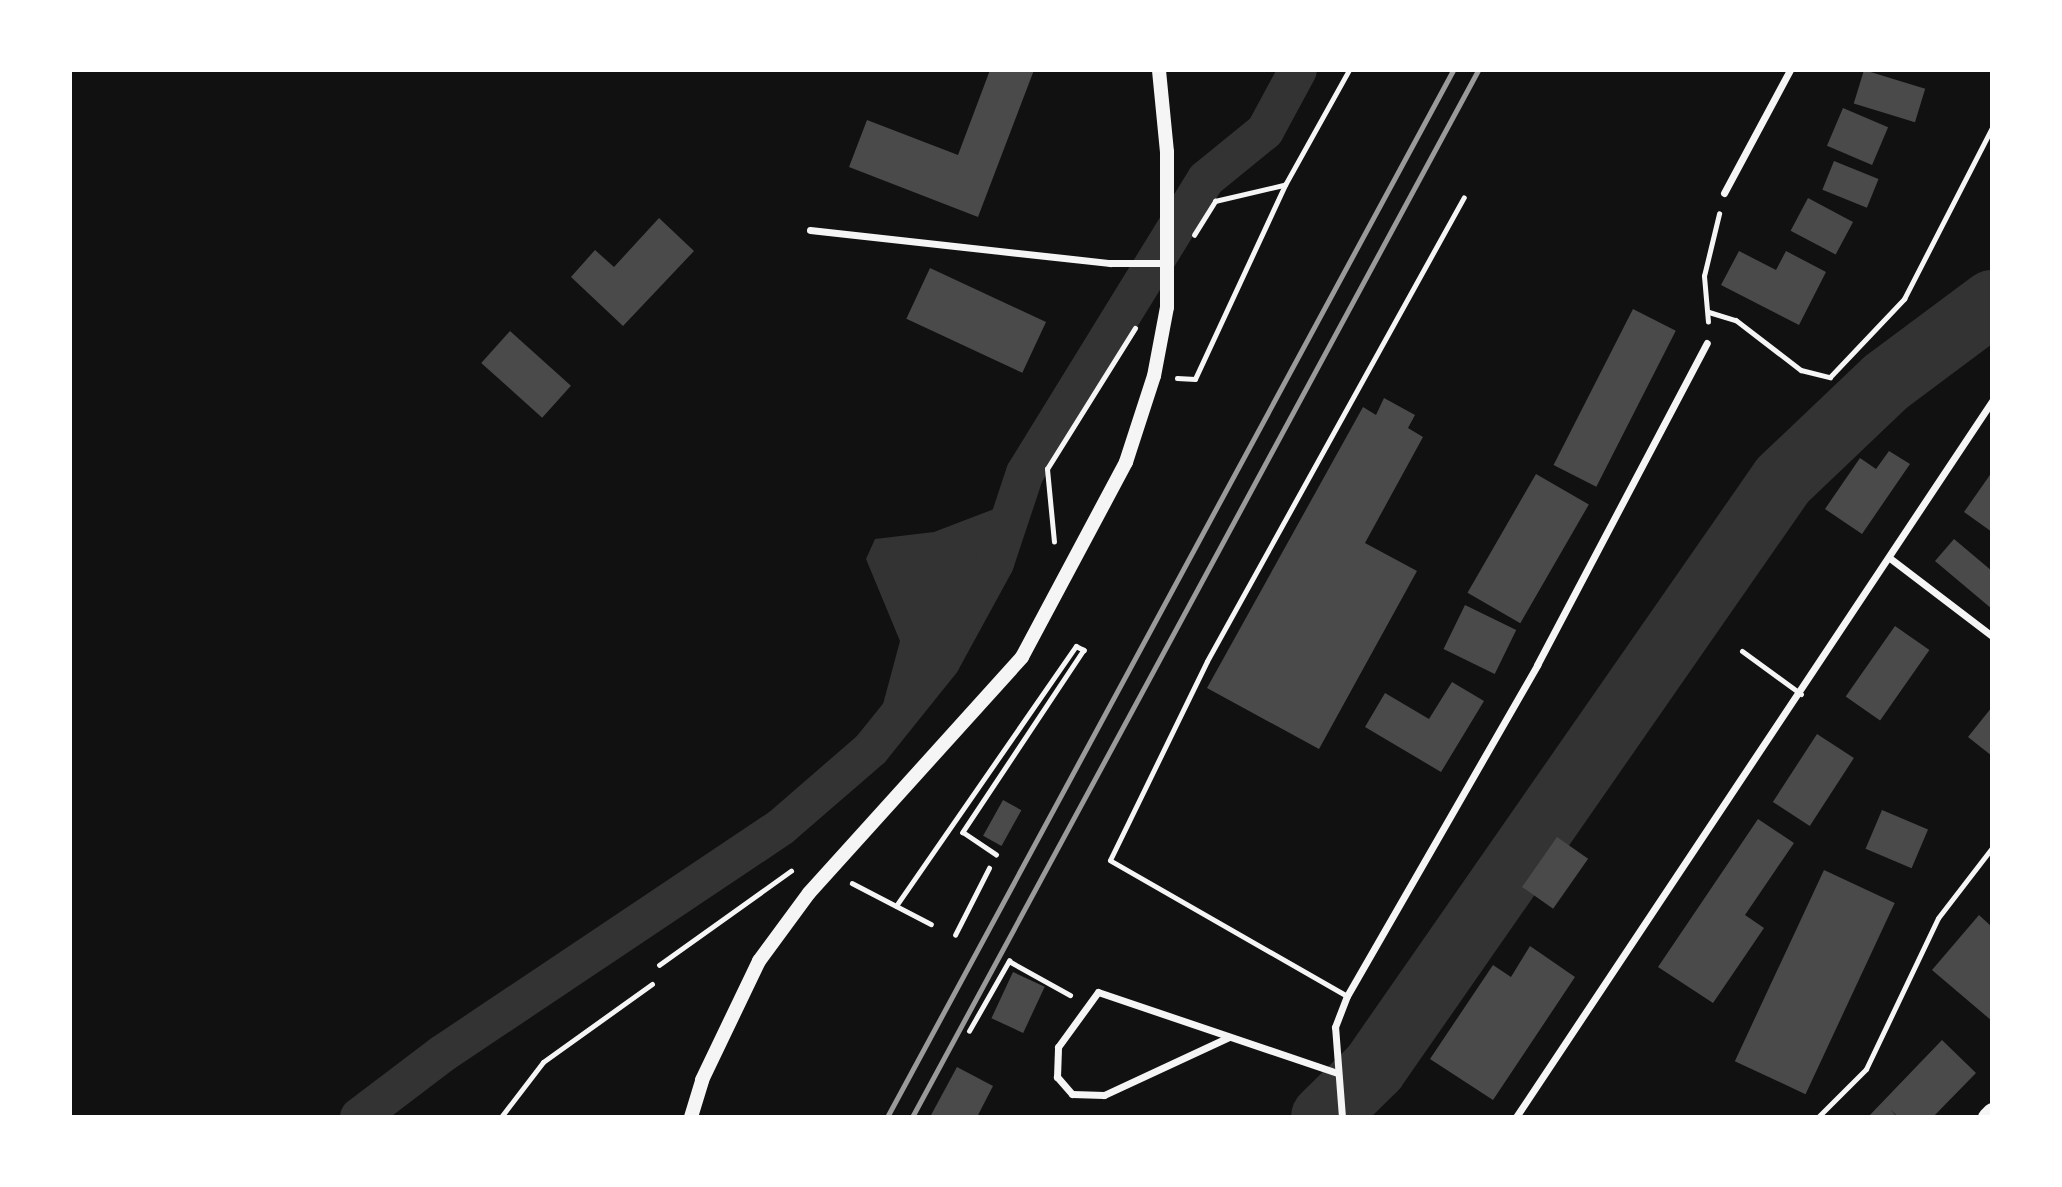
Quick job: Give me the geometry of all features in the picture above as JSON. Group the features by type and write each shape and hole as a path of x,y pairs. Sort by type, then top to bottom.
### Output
{"highway":[{"path":"1987,1117 1992,1112"}],"main road":[{"path":"691,1117 702,1080 759,961 809,893 957,735 1029,645 1126,462 1154,376 1167,306 1171,263 1167,152 1159,70"}],"street":[{"path":"1724,193 1790,70"},
{"path":"810,230 1110,263 1171,263"},
{"path":"1342,1117 1335,1027 1347,996 1537,665 1707,343"},
{"path":"1517,1117 1891,559 1992,401"},
{"path":"1891,559 1992,636"},
{"path":"1229,1037 1104,1095 1072,1094 1057,1077 1058,1047 1098,992 1337,1073"}],"lane":[{"path":"1347,996 1110,860 1190,706 1207,661 1464,197"},
{"path":"1742,651 1801,694"},
{"path":"1818,1117 1866,1069 1938,918 1992,848"},
{"path":"501,1117 543,1062 652,984"}],"path":[{"path":"1178,378 1195,379 1284,185 1349,70"},
{"path":"1709,312 1736,320 1801,370 1830,377 1903,299 1992,128"},
{"path":"1707,343 1709,312 1706,260 1724,193"},
{"path":"896,906 1076,646 1084,650 963,832 996,854"},
{"path":"652,984 651,971 798,864"},
{"path":"955,934 989,868"},
{"path":"857,886 931,924"},
{"path":"969,1031 1009,961 1089,1006"}],"shaded area":[{"path":"1015,501 995,563 941,662 871,749 900,641 866,559 875,539 934,532"}],"building":[{"path":"990,70 1034,70 978,217 849,167 867,120 958,155"},
{"path":"1864,70 1925,89 1915,122 1854,103"},
{"path":"1843,108 1888,127 1872,165 1827,146"},
{"path":"1834,161 1879,179 1867,208 1822,190"},
{"path":"1808,198 1853,222 1836,255 1791,231"},
{"path":"659,218 694,251 623,326 571,277 595,250 614,267"},
{"path":"1739,251 1776,270 1786,251 1826,272 1799,325 1721,285"},
{"path":"930,268 1046,322 1022,373 906,319"},
{"path":"1633,309 1676,331 1596,487 1554,465"},
{"path":"510,331 571,386 542,418 481,363"},
{"path":"1384,398 1415,415 1408,428 1423,437 1365,543 1417,571 1319,749 1207,688 1363,407 1376,415"},
{"path":"1889,451 1910,464 1862,534 1825,509 1860,458 1876,469"},
{"path":"1992,472 1992,532 1964,512"},
{"path":"1536,474 1589,504 1520,623 1468,593"},
{"path":"1954,539 1992,571 1992,609 1935,561"},
{"path":"1465,605 1516,630 1495,674 1444,649"},
{"path":"1895,626 1929,650 1880,721 1846,696"},
{"path":"1452,682 1484,701 1441,772 1365,727 1385,693 1429,719"},
{"path":"1992,707 1992,756 1968,737"},
{"path":"1817,734 1854,758 1810,826 1773,802"},
{"path":"1003,800 1021,810 1001,846 983,836"},
{"path":"1882,810 1928,830 1912,868 1866,849"},
{"path":"1758,819 1794,843 1745,915 1764,928 1713,1003 1658,967"},
{"path":"1557,837 1588,859 1553,909 1522,887"},
{"path":"1824,870 1895,903 1806,1094 1735,1061"},
{"path":"1979,915 1992,927 1992,1021 1932,970"},
{"path":"1530,946 1575,977 1493,1100 1430,1059 1493,965 1511,977"},
{"path":"1013,972 1045,987 1023,1033 991,1018"},
{"path":"1942,1040 1976,1073 1933,1117 1898,1117 1890,1109 1897,1117 1868,1117"},
{"path":"957,1067 993,1086 977,1117 930,1117"}],"waterway":[{"path":"359,1117 442,1054 781,827 871,749 941,662 995,563 1025,473 1206,179 1265,131 1298,70"},
{"path":"1324,1117 1374,1068 1783,480 1886,382 1992,303"}],"railway":[{"path":"887,1117 1453,70"},
{"path":"912,1117 1478,70"}]}
